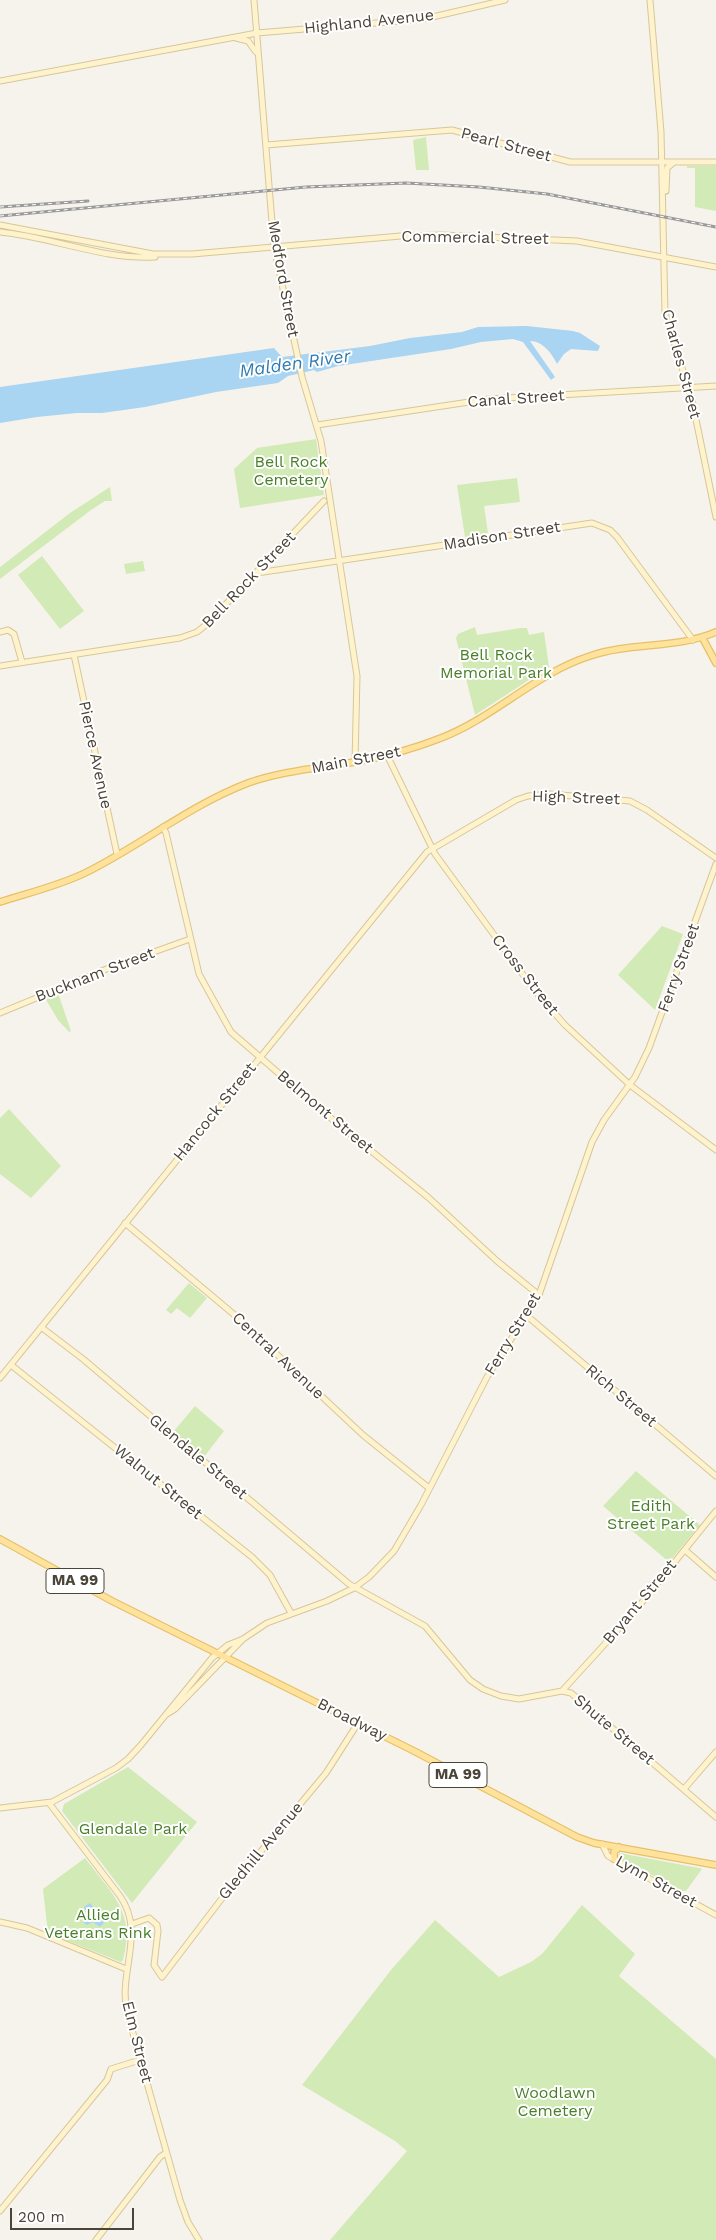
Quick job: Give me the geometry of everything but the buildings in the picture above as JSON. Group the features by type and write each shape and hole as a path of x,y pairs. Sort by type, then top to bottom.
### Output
{"main road":[{"name":"Main Street","path":"0,902 72,879 223,794 259,779 277,774 355,762 426,744 461,730 485,717 552,673 578,660 615,650 693,640 716,632"},
{"path":"702,637 716,663"},
{"name":"Broadway","path":"0,1540 110,1600 358,1723 577,1837 602,1844 715,1863"},
{"path":"614,1859 614,1852 619,1847"}],"street":[{"name":"Medford Street","path":"254,0 274,247 302,377 317,425 358,683 355,762"},
{"name":"Highland Avenue","path":"0,81 257,33 424,19 488,2 505,0"},
{"name":"Charles Street","path":"650,0 662,162 665,313 689,388 716,517"},
{"path":"231,38 250,42 256,50 259,65"},
{"name":"Pearl Street","path":"266,146 451,130 567,161 716,162"},
{"name":"Charles Street","path":"663,209 667,168 670,164 676,162"},
{"name":"Commercial Street","path":"0,225 137,252 173,255"},
{"name":"Commercial Street","path":"0,232 126,256 146,257 442,235 577,241 716,267"},
{"name":"Canal Street","path":"317,425 489,399 716,386"},
{"name":"Bell Rock Street","path":"0,666 180,638 197,632 257,573 324,501"},
{"name":"Madison Street","path":"257,573 592,523 610,530 617,537 693,640"},
{"path":"0,632 8,630 14,634 22,662"},
{"name":"Pierce Avenue","path":"74,654 117,854"},
{"name":"Cross Street","path":"387,755 432,848 535,991 565,1025 630,1085 716,1150"},
{"name":"High Street","path":"432,848 513,802 528,796 550,794 622,799 632,802 648,810 716,858"},
{"name":"Belmont Street","path":"163,827 166,833 198,974 231,1032 429,1198 498,1262 539,1295"},
{"name":"Hancock Street","path":"0,1378 413,867 432,848"},
{"name":"Ferry Street","path":"167,1714 175,1709 243,1639 267,1623 327,1601 354,1588 369,1577 394,1551 487,1377 539,1295 592,1142 604,1120 630,1085 655,1033 716,864"},
{"name":"Bucknam Street","path":"0,1013 109,968 190,939"},
{"name":"Central Avenue","path":"125,1224 237,1317 362,1435 429,1488"},
{"name":"Rich Street","path":"526,1315 716,1476"},
{"name":"Glendale Street","path":"41,1327 84,1359 354,1588"},
{"name":"Walnut Street","path":"10,1365 252,1557 270,1576 291,1613"},
{"name":"Bryant Street","path":"562,1691 635,1611 716,1512"},
{"path":"685,1550 716,1576"},
{"name":"Shute Street","path":"354,1588 422,1625 470,1680 485,1690 501,1696 519,1699 562,1691 571,1693 716,1817"},
{"name":"Ferry Street","path":"0,1808 49,1802 122,1764 218,1653 228,1644 243,1639"},
{"name":"Gledhill Avenue","path":"132,1924 148,1918 157,1925 154,1965 162,1977 191,1937 326,1773 358,1723"},
{"path":"684,1789 716,1752"},
{"name":"Elm Street","path":"49,1802 123,1900 132,1924 133,1942 126,1969 125,2004 183,2210 199,2240"},
{"name":"Lynn Street","path":"602,1844 607,1854 614,1859 716,1915"},
{"path":"0,1922 27,1928 126,1969"},
{"path":"0,2211 106,2080 111,2069 140,2060"},
{"path":"96,2240 160,2157 166,2152"}],"green space":[{"path":"426,137 429,170 416,170 413,140"},
{"path":"687,166 716,166 716,211 695,207 695,168 687,168"},
{"name":"Bell Rock Cemetery","path":"316,439 324,495 240,508 234,469 257,448"},
{"path":"517,478 520,502 484,506 488,533 465,537 457,485"},
{"path":"110,487 112,501 105,501 91,510 0,579 0,567 70,513"},
{"path":"42,556 84,611 60,629 18,575"},
{"path":"143,561 145,571 126,574 124,564"},
{"name":"Bell Rock Memorial Park","path":"475,627 477,635 521,628 527,628 529,635 544,632 549,667 475,715 456,638 458,634"},
{"path":"662,926 683,934 655,1010 618,975"},
{"path":"58,993 71,1031 69,1032 58,1020 45,998"},
{"path":"9,1109 61,1166 31,1198 0,1174 0,1118"},
{"path":"189,1283 207,1298 190,1318 177,1308 171,1314 166,1310"},
{"path":"195,1406 224,1431 204,1457 174,1431"},
{"name":"Edith Street Park","path":"636,1471 700,1525 669,1562 603,1506"},
{"name":"Glendale Park","path":"128,1767 197,1822 132,1903 62,1811 64,1804"},
{"path":"619,1853 702,1869 686,1891 682,1891 618,1857"},
{"name":"Allied Veterans Rink","path":"85,1858 112,1893 124,1916 126,1943 121,1962 48,1933 43,1889"},
{"name":"Woodlawn Cemetery","path":"582,1905 635,1954 619,1976 716,2059 716,2240 330,2240 407,2151 395,2141 302,2085 391,1970 435,1920 499,1977 531,1962 542,1954"}],"water":[{"name":"Malden River","path":"527,326 573,331 580,333 600,346 598,351 571,349 564,354 557,364 550,352 543,346 530,341 555,377 551,380 523,342 513,339 481,342 451,349 338,366 317,372 314,370 288,376 278,383 216,392 145,407 102,413 77,413 37,417 0,423 0,387 274,348 282,357 462,332 478,327"},
{"path":"90,1903 105,1921 100,1927 93,1922 87,1925 83,1922 87,1914 84,1907"}],"railway":[{"path":"0,216 306,187 406,183 479,187 547,194 716,227"},
{"path":"0,207 88,201"}]}
